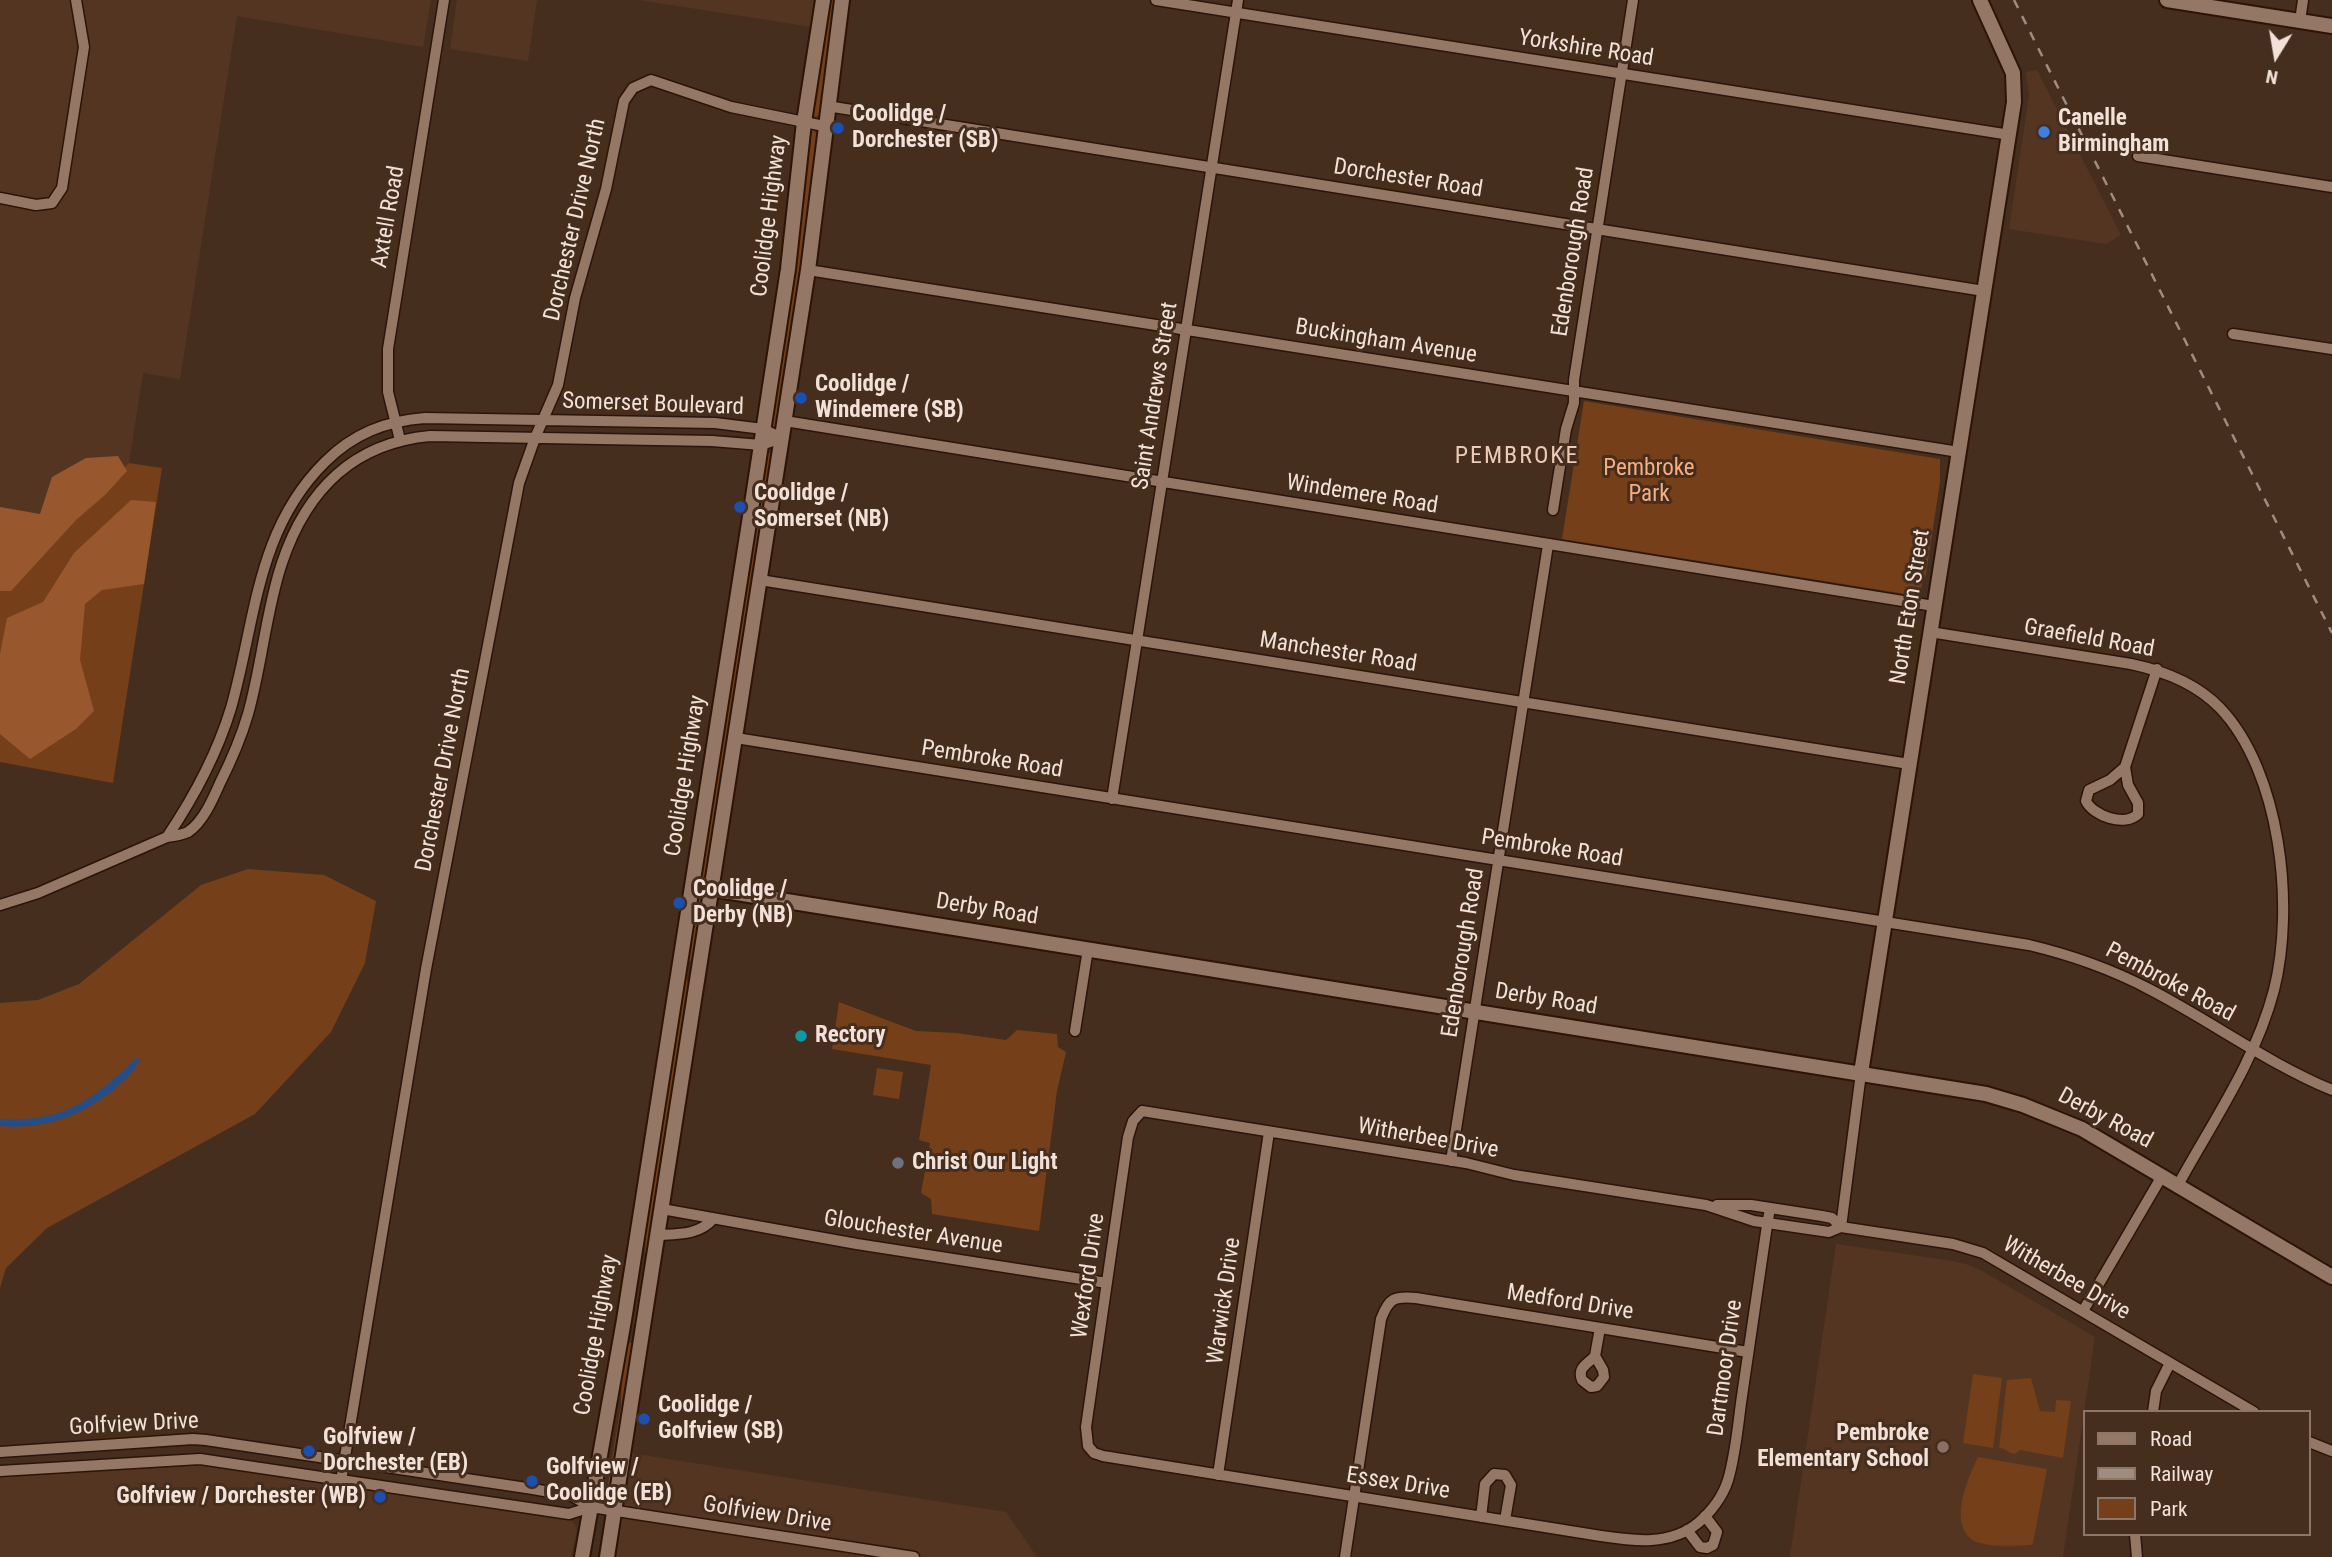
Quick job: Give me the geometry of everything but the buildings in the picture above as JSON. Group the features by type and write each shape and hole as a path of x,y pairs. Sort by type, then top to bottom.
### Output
{"main road":[{"name":"Coolidge Highway","path":"582,1557 624,1320 761,445 823,0"},
{"name":"Coolidge Highway","path":"607,1557 808,270 824,125 842,0"},
{"name":"North Eton Street","path":"1861,1073 2014,102 2013,73 1980,0"},
{"path":"2167,0 2332,26"},
{"name":"Derby Road","path":"712,888 1960,1089 2023,1105 2081,1129 2332,1277"},
{"path":"679,971 690,971 698,980"},
{"path":"624,1320 626,1332 631,1335 642,1334"}],"street":[{"path":"0,198 45,205 52,203 62,187 84,47 76,0"},
{"name":"Axtell Road","path":"400,440 388,392 388,349 444,0"},
{"name":"Yorkshire Road","path":"1156,0 2010,135"},
{"name":"Saint Andrews Street","path":"1112,799 1238,0"},
{"name":"Edenborough Road","path":"1553,510 1566,429 1574,403 1573,391 1633,0"},
{"path":"2300,21 2304,0"},
{"name":"Dorchester Drive North","path":"341,1481 426,969 519,483 542,420 555,395 576,298 606,189 624,101 633,88 651,80 725,106 804,122"},
{"name":"Dorchester Road","path":"827,106 1984,291"},
{"path":"804,122 824,125"},
{"path":"2138,156 2332,187"},
{"name":"Buckingham Avenue","path":"808,270 1959,453"},
{"path":"2234,334 2332,349"},
{"name":"Somerset Boulevard","path":"167,837 198,787 222,734 239,676 257,589 268,553 303,485 352,439 395,422 425,418 715,423 763,429 782,438"},
{"name":"Windemere Road","path":"785,421 1934,606"},
{"name":"Somerset Boulevard","path":"0,905 38,893 167,837 186,833 195,824 216,791 248,715 281,565 293,533 324,488 345,467 369,451 400,440 430,436 712,441 761,445 782,438"},
{"name":"Edenborough Road","path":"1451,1161 1548,545"},
{"name":"Manchester Road","path":"760,580 1909,764"},
{"name":"Graefield Road","path":"1930,632 2157,669 2197,689 2221,709 2252,758 2274,823 2283,887 2281,946 2274,990 2237,1084 2178,1185"},
{"path":"2125,767 2087,793 2086,801 2092,810 2120,820 2133,818 2138,814 2138,803 2128,785 2125,767 2157,669"},
{"name":"Pembroke Road","path":"736,738 2029,946 2076,958 2152,990 2292,1071 2332,1090"},
{"path":"1075,1031 1088,949"},
{"name":"North Eton Street","path":"1841,1227 1861,1073"},
{"name":"Witherbee Drive","path":"1142,1111 1706,1205 1767,1223 1829,1232 1841,1227 1942,1242 1974,1250 2251,1410"},
{"name":"Wexford Drive","path":"1091,1449 1086,1440 1086,1427 1128,1137 1133,1121 1142,1111"},
{"name":"Warwick Drive","path":"1218,1475 1269,1132"},
{"path":"2083,1311 2162,1176"},
{"name":"Witherbee Drive","path":"1706,1205 1751,1205 1832,1218 1841,1227"},
{"name":"Dartmoor Drive","path":"1702,1520 1717,1502 1728,1479 1770,1208"},
{"name":"Glouchester Avenue","path":"662,1209 1107,1283"},
{"path":"658,1236 686,1234 704,1229 713,1219"},
{"name":"Medford Drive","path":"1354,1497 1381,1319 1387,1304 1399,1298 1416,1298 1748,1352"},
{"path":"1595,1356 1600,1328"},
{"path":"2153,1410 2157,1391 2170,1363"},
{"name":"Golfview Drive","path":"0,1452 198,1439 572,1496 591,1507 914,1557"},
{"path":"2311,1443 2332,1451"},
{"name":"Essex Drive","path":"1091,1449 1103,1456 1639,1541 1655,1540 1687,1530 1702,1520"},
{"name":"Golfview Drive","path":"0,1471 200,1459 569,1514 591,1507"},
{"path":"1481,1517 1487,1480 1494,1474 1500,1474 1505,1475 1511,1485 1505,1520"},
{"path":"1345,1557 1354,1497"},
{"path":"1687,1530 1700,1547 1713,1545 1717,1532 1702,1520"},
{"path":"2135,1536 2137,1557"}],"shaded area":[{"path":"0,0 431,0 423,47 237,16 180,379 143,373 129,463 6,581 0,580"},
{"path":"457,0 537,0 528,61 450,49"},
{"path":"639,0 816,0 812,27"},
{"path":"2037,70 2121,235 2106,244 2009,229 2029,96 2026,72"},
{"path":"118,456 127,471 76,520 11,591 0,591 0,507 40,514 52,477 86,458"},
{"path":"131,500 156,502 144,584 102,590 85,604 80,660 94,711 76,729 30,759 0,734 0,654 7,618 43,602 74,553"},
{"name":"Pembroke Elementary School","path":"1836,1244 1969,1265 2095,1337 2063,1557 1790,1557"},
{"path":"630,1453 1006,1512 1037,1557 616,1557"},
{"path":"199,1462 566,1516 575,1524 577,1530 571,1557 0,1557 0,1475"}],"green space":[{"path":"828,0 836,0 821,113 816,117 812,114"},
{"path":"813,130 818,135 808,229 775,427 770,425 809,131"},
{"name":"Pembroke Park","path":"1584,401 1940,459 1940,482 1926,574 1918,596 1562,539"},
{"path":"769,452 774,455 695,962 687,960 766,454"},
{"path":"129,463 162,468 113,783 0,762 0,580 7,581"},
{"path":"248,869 324,875 376,901 365,963 331,1032 255,1114 47,1228 6,1268 0,1288 0,1003 38,1000 79,984 201,885"},
{"path":"686,979 688,983 676,1081 636,1326 634,1324 645,1257 646,1219"},
{"path":"839,1002 916,1031 1006,1040 1017,1030 1057,1034 1058,1047 1066,1052 1057,1091 1039,1231 932,1214 931,1199 921,1193 930,1143 919,1140 931,1065 832,1049"},
{"path":"877,1068 903,1072 899,1099 873,1095"},
{"path":"627,1342 635,1344 613,1484 608,1484 621,1405 622,1366"},
{"path":"1973,1374 2002,1378 1993,1448 1963,1443"},
{"path":"2031,1378 2040,1411 2055,1412 2056,1400 2071,1401 2063,1458 2020,1450 2015,1454 1999,1448 2007,1380"},
{"path":"1978,1457 2047,1469 2031,1545 1983,1544 1971,1539 1965,1531 1961,1522 1963,1499"}],"water":[{"path":"136,1058 140,1059 138,1063 123,1082 103,1098 76,1113 32,1126 0,1126 0,1119 42,1117 76,1106 106,1086"}],"railway":[{"path":"2014,0 2332,633"}],"place":[{"name":"Coolidge / Dorchester (SB)","path":"838,128"},
{"name":"Canelle Birmingham","path":"2044,132"},
{"name":"Coolidge / Windemere (SB)","path":"801,398"},
{"name":"Coolidge / Somerset (NB)","path":"740,507"},
{"name":"Coolidge / Derby (NB)","path":"679,903"},
{"name":"Rectory","path":"801,1036"},
{"name":"Christ Our Light","path":"898,1163"},
{"name":"Coolidge / Golfview (SB)","path":"644,1419"},
{"name":"Pembroke Elementary School","path":"1943,1447"},
{"name":"Golfview / Dorchester (EB)","path":"309,1451"},
{"name":"Golfview / Coolidge (EB)","path":"532,1481"},
{"name":"Golfview / Dorchester (WB)","path":"380,1497"}],"district":[{"name":"PEMBROKE","path":"1517,457"}]}
